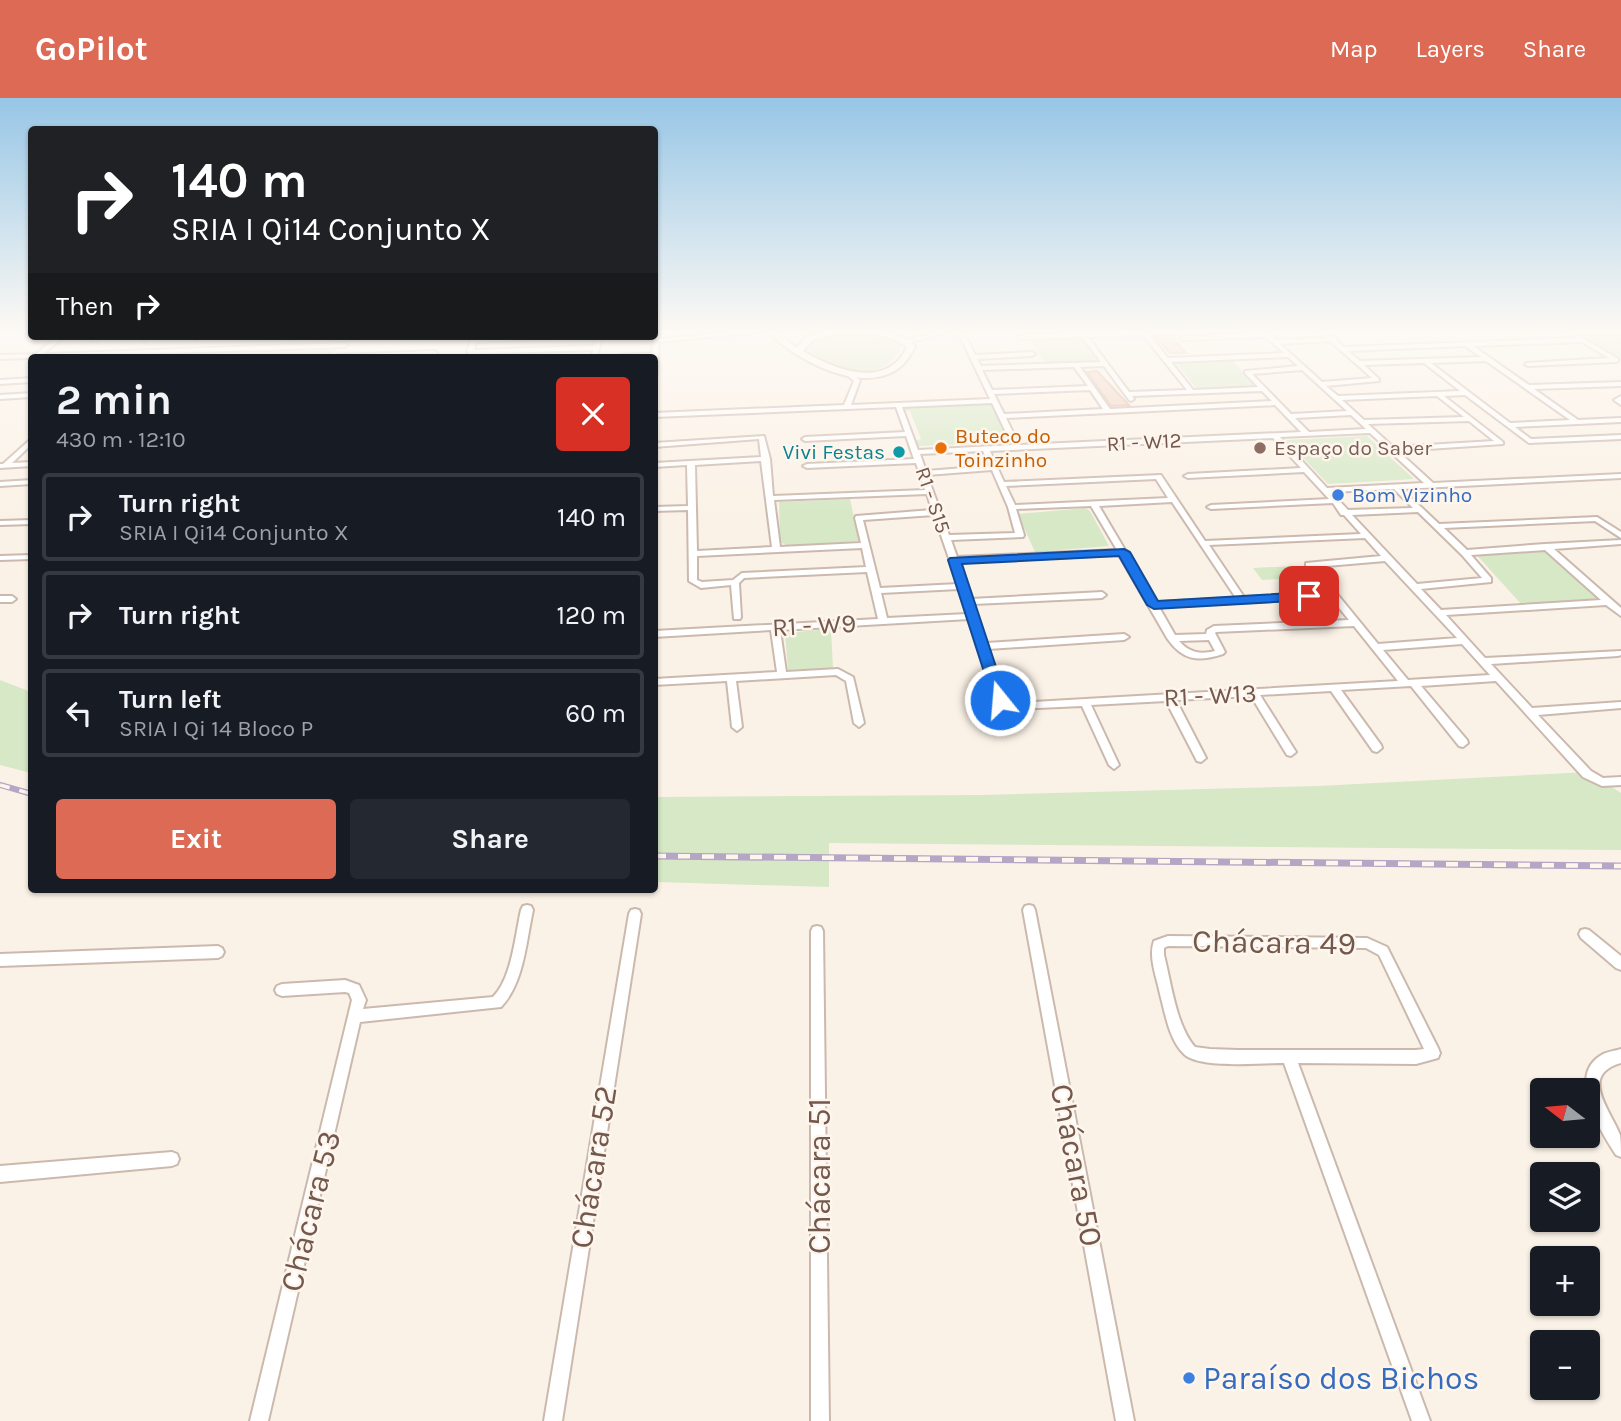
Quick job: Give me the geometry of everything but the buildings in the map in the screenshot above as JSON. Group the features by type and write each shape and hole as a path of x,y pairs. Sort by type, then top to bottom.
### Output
{"street":[{"path":"850,406 854,392"},
{"path":"850,406 857,392"},
{"path":"998,392 991,392 1017,448"},
{"path":"1095,392 1108,411"},
{"path":"1128,394 1175,392"},
{"path":"1265,392 1307,434"},
{"path":"1329,392 1431,485"},
{"path":"1534,392 1577,422"},
{"path":"1336,398 1467,393 1529,441 1621,437"},
{"path":"1128,394 1140,409"},
{"path":"1391,449 1501,443 1438,394"},
{"path":"0,405 11,396"},
{"path":"0,397 28,396"},
{"path":"658,415 995,401"},
{"path":"1003,416 1277,403"},
{"name":"R1 - S15","path":"898,404 963,586 1000,700 1015,706"},
{"path":"1289,416 1352,413"},
{"path":"1362,422 1469,419"},
{"path":"1508,425 1621,420"},
{"name":"R1 - W12","path":"807,466 986,449 1372,431"},
{"path":"805,439 909,434"},
{"path":"1275,436 1587,774 1602,782 1621,781"},
{"path":"658,445 760,437 764,441 776,550"},
{"path":"2,466 28,443"},
{"path":"946,538 1020,535 1012,507 986,449"},
{"path":"658,465 766,458"},
{"path":"691,463 694,583 735,582 745,575 869,569"},
{"path":"2,466 28,464"},
{"path":"923,473 994,468"},
{"path":"1188,477 1306,470"},
{"path":"1324,490 1621,476"},
{"path":"1002,484 1158,477 1241,600"},
{"path":"0,484 28,481"},
{"path":"1396,487 1465,553 1488,582 1413,587"},
{"path":"770,498 930,492"},
{"path":"1012,507 1174,500"},
{"path":"1211,508 1334,501"},
{"path":"1094,503 1172,638 1186,654 1218,654 1220,650 1210,630 1214,629 1357,623"},
{"path":"658,509 692,508"},
{"path":"1345,513 1420,510"},
{"path":"883,621 858,521 861,516 937,512"},
{"path":"1437,526 1597,519 1621,539"},
{"path":"0,523 28,522"},
{"path":"1204,543 1366,536"},
{"path":"1465,553 1621,539"},
{"path":"692,554 863,545"},
{"path":"1545,546 1621,613"},
{"path":"954,560 1124,552"},
{"path":"0,558 28,557"},
{"path":"1386,558 1310,563 1376,647 1463,743"},
{"path":"735,582 737,617"},
{"path":"875,591 963,586"},
{"path":"968,602 1102,595"},
{"path":"1154,605 1334,595"},
{"path":"0,599 12,599"},
{"path":"1437,613 1608,602"},
{"name":"R1 - W9","path":"658,634 973,616"},
{"path":"775,627 782,674"},
{"path":"1172,638 1212,636"},
{"path":"983,646 1124,637"},
{"path":"1376,647 1462,641"},
{"path":"1480,661 1618,653"},
{"path":"658,682 838,672 847,675 859,723"},
{"path":"731,678 737,727"},
{"name":"R1 - W13","path":"1015,706 1497,678"},
{"path":"1334,688 1377,748"},
{"path":"1254,693 1291,752"},
{"path":"1169,697 1201,758"},
{"path":"1086,702 1114,765"},
{"path":"1528,712 1621,705"},
{"name":"Chácara 50","path":"1029,909 1125,1421"},
{"path":"358,1016 496,1003 501,1000 508,985 527,910"},
{"name":"Chácara 52","path":"553,1421 635,914"},
{"name":"Chácara 51","path":"817,931 820,1421"},
{"path":"1585,934 1621,964"},
{"name":"Chácara 49","path":"1168,941 1373,944 1383,951 1433,1054 1416,1057 1289,1056 1206,1055 1190,1051 1181,1038 1158,955 1158,945 1168,941"},
{"path":"0,960 218,952"},
{"name":"Chácara 53","path":"259,1421 358,1016 359,1000 354,989 345,986 282,990"},
{"path":"1289,1056 1421,1421"},
{"path":"1621,1056 1607,1059 1599,1068 1593,1079 1592,1090 1596,1107 1621,1150"},
{"path":"0,1174 172,1160"}],"green space":[{"path":"990,402 999,414 1007,441 1005,443 917,446 915,441 921,439 910,411 904,411 905,406"},
{"path":"1367,436 1414,479 1328,484 1286,440"},
{"path":"850,499 859,541 788,546 780,542 779,502"},
{"path":"1085,508 1090,511 1109,546 1035,552 1018,514"},
{"path":"1552,551 1609,603 1522,605 1474,552"},
{"path":"1294,566 1302,578 1262,580 1253,568"},
{"path":"831,629 833,668 788,670 785,633"},
{"path":"0,680 28,691 28,772 0,765"},
{"path":"1589,772 1621,793 1621,850 829,843 829,887 658,882 658,797 983,795 1318,786"}],"railway":[{"path":"0,785 28,793"},
{"path":"658,856 1621,866"}],"place":[{"name":"Buteco do Toinzinho","path":"941,448"},
{"name":"Espaço do Saber","path":"1260,448"},
{"name":"Vivi Festas","path":"899,452"},
{"name":"Bom Vizinho","path":"1338,495"},
{"name":"Paraíso dos Bichos","path":"1189,1378"}],"route":[{"path":"1000,700 954,560 1124,552 1154,605 1309,596"}]}
